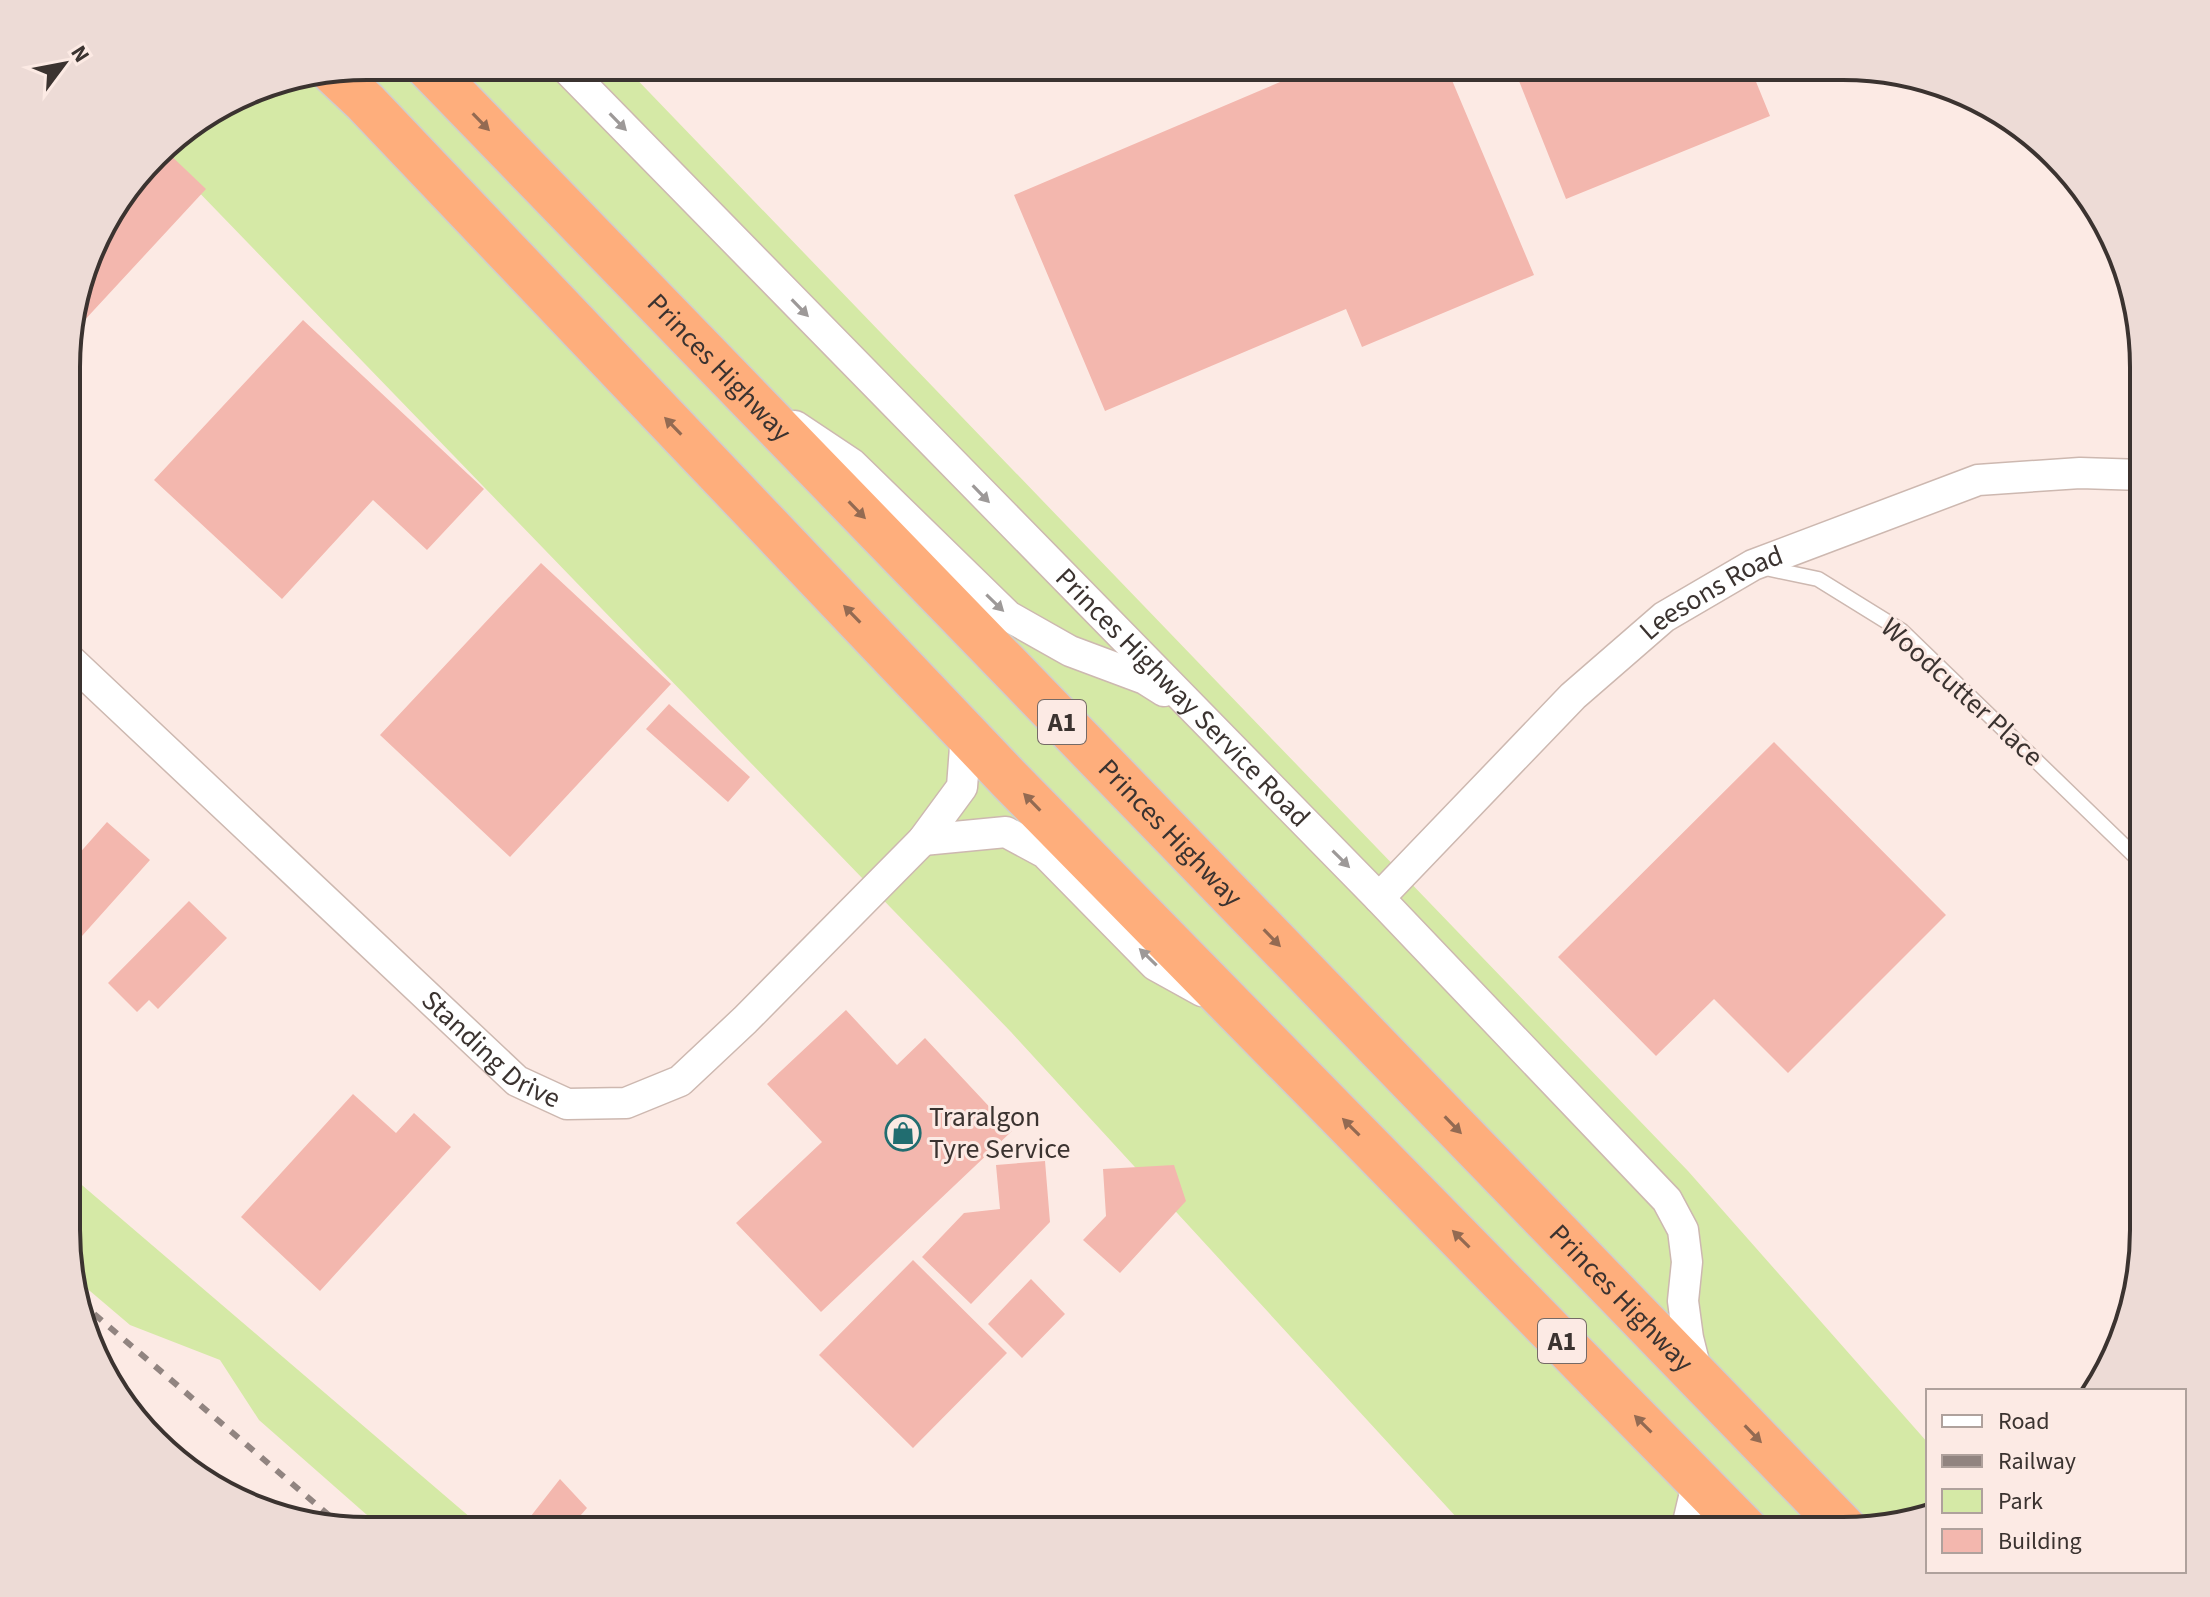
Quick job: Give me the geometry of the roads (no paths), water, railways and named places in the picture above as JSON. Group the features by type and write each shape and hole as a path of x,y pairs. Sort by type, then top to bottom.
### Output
{"highway":[{"name":"Princes Highway","path":"441,80 1833,1517"},
{"name":"A1","path":"343,81 966,734 1734,1517"}],"street":[{"name":"Princes Highway Service Road","path":"578,80 1379,898 1667,1200 1683,1230 1687,1262 1683,1301 1698,1378"},
{"path":"743,393 852,464 1008,616 1070,651 1145,679 1199,715"},
{"name":"Leesons Road","path":"1379,898 1573,696 1664,617 1753,565 1978,480 2080,473 2130,475"},
{"name":"Standing Drive","path":"80,669 517,1081 567,1104 626,1103 680,1081 745,1020 923,840 962,787 966,734"},
{"path":"923,840 1006,832 1045,853 1155,965 1238,1012"},
{"path":"1689,1517 1698,1480"}],"lane":[{"name":"Woodcutter Place","path":"1753,565 1818,579 1902,631 2130,851"}],"railway":[{"path":"92,1312 328,1515"}],"place":[{"name":"Traralgon Tyre Service","path":"903,1133"}]}
